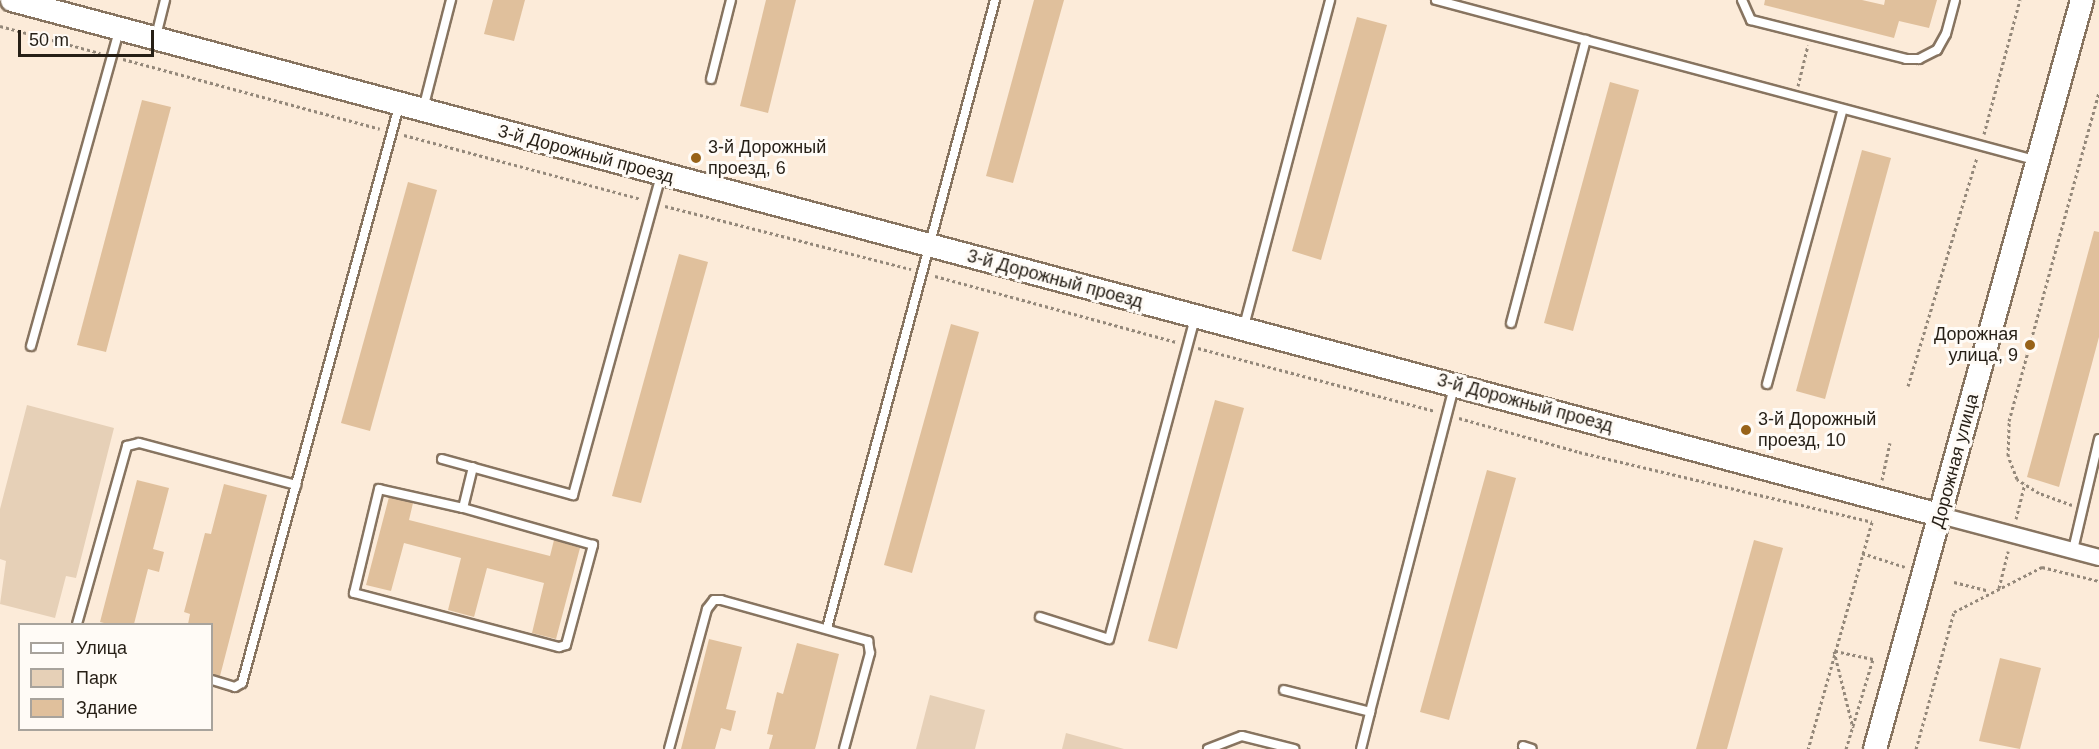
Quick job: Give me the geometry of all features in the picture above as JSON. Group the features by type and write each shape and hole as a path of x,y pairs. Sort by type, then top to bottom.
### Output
{"street":[{"name":"3-й Дорожный проезд","path":"12,0 2099,557"},
{"name":"Дорожная улица","path":"1875,749 2082,0"}],"lane":[{"path":"155,39 165,0"},
{"path":"423,111 451,0"},
{"path":"711,79 730,0"},
{"path":"827,628 995,0"},
{"path":"1244,329 1330,0"},
{"path":"1436,0 2037,161"},
{"path":"1742,0 1751,20 1906,59 1919,59 1936,50 1946,34 1955,0"},
{"path":"31,346 119,29"},
{"path":"1511,323 1586,40"},
{"path":"213,680 235,687 242,683 399,104"},
{"path":"1767,384 1843,109"},
{"path":"442,459 573,495 661,174"},
{"path":"1040,617 1109,639 1196,316"},
{"path":"1361,749 1455,385"},
{"path":"2073,550 2080,508 2099,439"},
{"path":"77,623 127,446 139,442 296,485"},
{"path":"462,508 473,467"},
{"path":"379,489 462,508 591,542 566,645 559,647 354,593 379,489"},
{"path":"669,749 710,604 721,600 863,638 871,646 844,749"},
{"path":"1284,690 1370,712"},
{"path":"1208,749 1242,736 1294,749"},
{"path":"1523,747 1532,749"}],"path":[{"path":"1908,386 1981,146 2020,0"},
{"path":"0,26 654,203 923,272 1579,452 1872,522 1808,749"},
{"path":"1795,96 1810,35"},
{"path":"2080,508 2017,479 2008,456 2009,421 2099,91"},
{"path":"1881,482 1890,443"},
{"path":"2016,519 2025,484"},
{"path":"1999,588 2008,551"},
{"path":"1862,553 1905,567"},
{"path":"1916,749 1954,612 2042,567 2099,581"},
{"path":"1954,582 1991,592"},
{"path":"1834,651 1853,728"},
{"path":"1834,651 1873,659 1846,749"}],"green space":[{"path":"27,405 114,428 76,578 66,576 55,618 0,604 6,561 0,559 0,509"},
{"path":"930,695 985,710 975,749 916,749"},
{"path":"1066,733 1124,749 1062,749"}],"building":[{"path":"493,0 525,0 514,41 484,34"},
{"path":"766,0 796,0 768,113 740,106"},
{"path":"1034,0 1064,0 1013,183 986,176"},
{"path":"1765,0 1862,0 1884,5 1885,0 1937,0 1929,28 1899,21 1894,38 1764,5"},
{"path":"1357,17 1387,25 1321,260 1292,251"},
{"path":"1610,82 1639,90 1573,331 1544,323"},
{"path":"142,100 171,107 106,352 77,345"},
{"path":"1862,150 1891,158 1825,399 1796,391"},
{"path":"408,182 437,190 370,431 341,423"},
{"path":"2094,231 2099,232 2099,337 2059,487 2027,477"},
{"path":"679,254 708,262 641,503 612,496"},
{"path":"951,324 979,332 912,573 884,565"},
{"path":"1215,400 1244,408 1177,649 1148,641"},
{"path":"1487,470 1516,478 1449,720 1420,712"},
{"path":"137,480 169,488 153,549 164,552 159,572 148,569 134,623 100,622"},
{"path":"224,484 267,495 220,676 213,674 213,623 188,623 190,614 184,612 205,533 211,534"},
{"path":"389,497 413,503 409,520 550,556 554,540 580,548 556,639 532,633 544,583 487,568 474,617 448,610 461,558 404,543 391,591 366,585"},
{"path":"1754,540 1783,548 1727,749 1696,749"},
{"path":"709,639 742,647 726,709 736,711 731,731 721,728 715,749 681,749"},
{"path":"797,643 839,654 817,742 815,749 769,749 773,735 767,734 777,692 783,694"},
{"path":"2000,658 2041,668 2020,749 1979,741"}],"place":[{"name":"3-й Дорожный проезд, 6","path":"696,158"},
{"name":"Дорожная улица, 9","path":"2030,345"},
{"name":"3-й Дорожный проезд, 10","path":"1746,430"}]}
